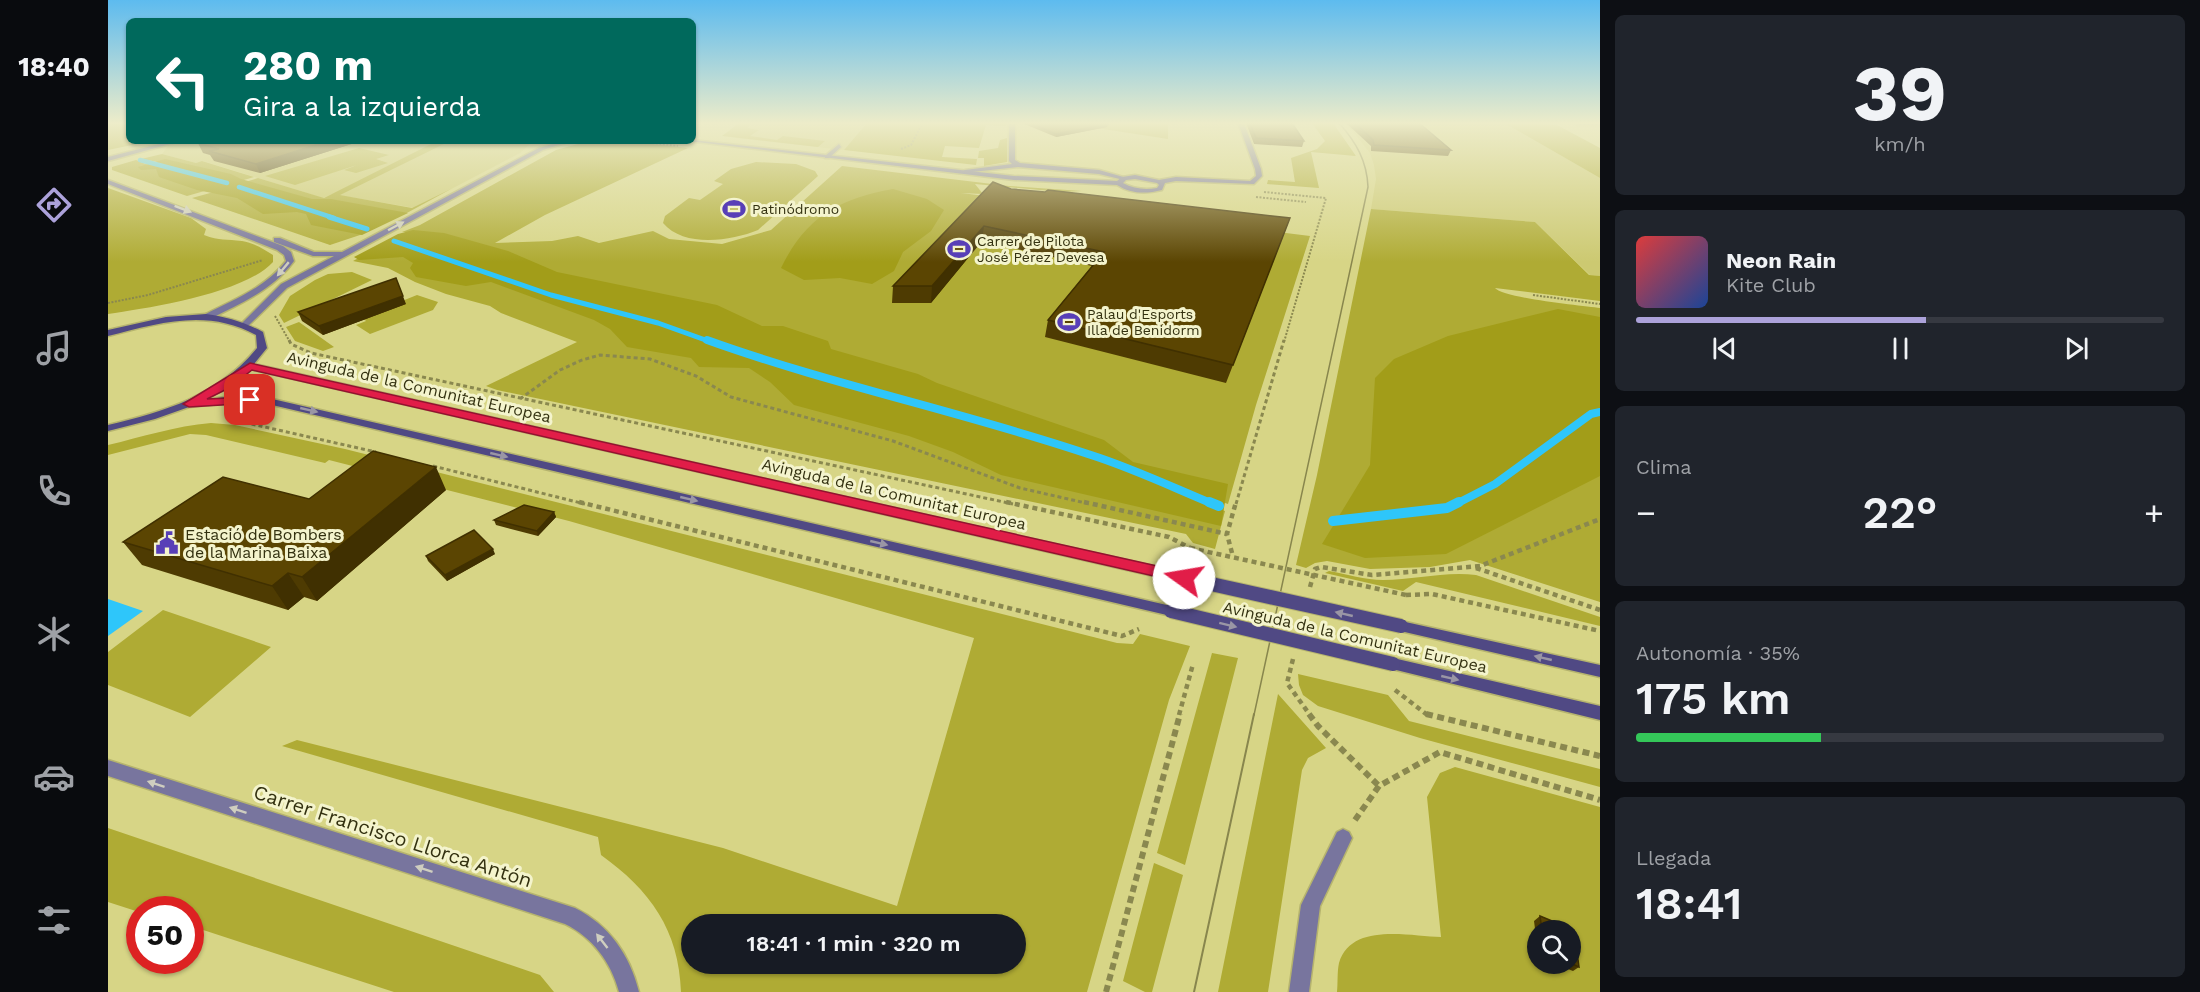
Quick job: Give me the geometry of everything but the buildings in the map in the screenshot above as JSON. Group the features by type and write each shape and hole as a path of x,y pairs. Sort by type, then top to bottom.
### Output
{"main road":[{"path":"108,333 142,324 207,317 246,323 260,334 262,348 250,366 225,385 189,404 145,419 108,428"},
{"name":"Avinguda de la Comunitat Europea","path":"250,366 1600,671"},
{"name":"Avinguda de la Comunitat Europea","path":"189,404 237,399 268,401 1600,713"}],"street":[{"path":"246,323 284,286 503,169"},
{"path":"942,169 1059,182 1142,177 1159,182 1176,179 1246,185 1259,176 1258,169"},
{"path":"965,172 985,169"},
{"path":"1064,169 1114,174 1127,188 1149,191 1160,189 1162,184 1159,182"},
{"path":"108,182 280,248 289,256 290,261 283,272 265,286 207,317"},
{"path":"232,229 247,229 313,254 345,254"},
{"name":"Carrer Francisco Llorca Antón","path":"108,768 568,915 593,930 611,953 627,980 629,992"},
{"path":"1299,992 1311,905 1343,838"}],"path":[{"path":"1232,553 1227,534 1326,198"},
{"path":"108,303 173,288 243,264 289,256"},
{"path":"1533,295 1600,304"},
{"path":"273,311 291,344 300,350 1169,537 1190,548 1406,595 1432,594 1600,631"},
{"path":"520,399 536,384 582,360 600,355 650,359 696,376 731,397 893,441 1020,488 1227,534"},
{"path":"238,420 386,454"},
{"path":"432,466 1122,636 1139,629"},
{"path":"1315,569 1327,567 1372,575 1480,566 1600,519"},
{"path":"1472,566 1600,610"},
{"path":"1106,992 1193,664"},
{"path":"1287,683 1318,726 1378,786"},
{"path":"1395,690 1426,714 1600,756"},
{"path":"1343,838 1378,786 1440,752 1600,800"}],"shaded area":[{"path":"156,169 210,169 312,199 331,199 408,213 362,235 311,225 306,214 297,212 263,214 237,198 197,190 159,177"},
{"path":"158,169 208,190 187,196 112,170"},
{"path":"199,169 229,169 254,177 237,182"},
{"path":"230,169 489,169 415,208 332,194 323,198"},
{"path":"288,169 344,169 295,185 265,176"},
{"path":"346,169 368,169 356,173 344,170"},
{"path":"381,169 392,169 340,195 412,208 451,189 405,214 293,198 242,183 258,178 324,198"},
{"path":"521,169 643,169 545,215 495,243 552,241 578,236 599,243 653,231 669,239 722,244 771,230 838,169 869,169 1009,186 1082,191 1061,192 975,184 983,194 961,193 1310,236 1256,405 1228,504 424,232 402,232 420,225"},
{"name":"Patinódromo","path":"731,169 810,169 818,176 758,230 747,234 722,239 695,239 672,231 663,223 665,216 689,198 700,200 723,184 714,181"},
{"path":"1293,169 1315,169 1319,188 1267,184 1268,180 1295,182"},
{"path":"1375,169 1585,169 1600,178 1600,276 1590,275 1535,222 1371,209 1376,179"},
{"path":"1585,169 1600,169 1600,178"},
{"path":"108,188 191,218 206,229 204,235 242,241 262,248 273,255 273,262 260,273 220,290 148,308 108,314"},
{"path":"893,189 927,199 944,210 931,231 903,252 894,271 872,284 840,278 804,280 781,268 801,236 826,213 856,198"},
{"path":"221,190 314,215 363,234 330,245 192,198"},
{"path":"1371,209 1535,222 1589,275 1600,276 1600,301 1495,288 1501,292 1527,298 1600,308 1600,602 1470,560 1430,567 1370,569 1327,561 1315,563 1306,568 1296,565 1317,475"},
{"path":"413,230 444,233 508,251 557,272 717,305 762,326 783,326 828,341 831,349 918,374 937,383 1104,440 1133,462 1228,484 1221,526 1001,475 953,452 909,436 794,405 770,382 749,368 699,367 691,358 627,347 610,329 594,320 491,282 466,286 416,277 410,268 413,263 403,257 359,260 354,257 398,234"},
{"path":"368,253 397,254 492,280 754,365 1225,511 1215,549 1193,543 1186,534 497,390 486,386 577,342 501,313 490,306 446,294 415,282 388,268 353,261"},
{"path":"352,272 372,280 284,323 279,315 290,296 328,274"},
{"path":"417,295 438,302 433,310 370,334 356,325 366,321 362,317"},
{"path":"1558,309 1600,317 1600,476 1446,554 1365,558 1322,544 1370,465 1375,378 1394,359 1448,336"},
{"path":"299,322 334,347 323,351 295,341 286,327"},
{"path":"211,423 235,425 345,449 1117,643 1133,644 1140,634 1190,646 1169,700 1087,992 681,992 675,949 659,913 634,882 601,855 598,837 282,746 297,740 723,848 897,906 974,638 569,521 329,460 325,463 206,435 190,434 108,455 108,445 172,429"},
{"path":"1329,571 1383,580 1453,574 1476,575 1600,617 1600,626 1416,582 1403,591 1325,573"},
{"path":"163,610 271,647 190,717 108,685 108,652"},
{"path":"1212,653 1238,658 1185,865 1157,853"},
{"path":"1298,674 1388,695 1409,721 1600,769 1600,787 1420,738 1318,706 1303,695"},
{"path":"1278,694 1326,748 1308,758 1302,770 1268,992 1218,992"},
{"path":"1455,767 1600,807 1600,992 1337,992 1339,963 1346,950 1356,942 1368,936 1382,934 1441,937 1427,797 1440,773"},
{"path":"108,828 540,975 554,992 394,992 204,930 204,896 126,896 126,908 108,902"},
{"path":"1154,863 1183,875 1152,992 1145,992 1123,981"}],"water":[{"path":"108,599 143,611 108,636"}],"waterway":[{"path":"175,169 227,183"},
{"path":"239,187 334,218"},
{"path":"329,217 367,229"},
{"path":"394,241 551,295 658,323 711,342"},
{"path":"707,340 802,371 995,425 1091,455 1213,504"},
{"path":"1456,504 1495,484 1591,414 1600,412"},
{"path":"1209,502 1219,506"},
{"path":"1333,521 1447,508 1459,502"}],"tram line":[{"path":"1254,715 1368,187 1365,169"},
{"path":"1194,992 1254,714"}],"place":[{"name":"Patinódromo","path":"734,209"},
{"name":"Carrer de Pilota José Pérez Devesa","path":"959,249"},
{"name":"Palau d'Esports Illa de Benidorm","path":"1069,322"},
{"name":"Estació de Bombers de la Marina Baixa","path":"167,543"}],"route":[{"path":"250,400 237,399 189,404 225,385 250,366 1184,578"}]}
